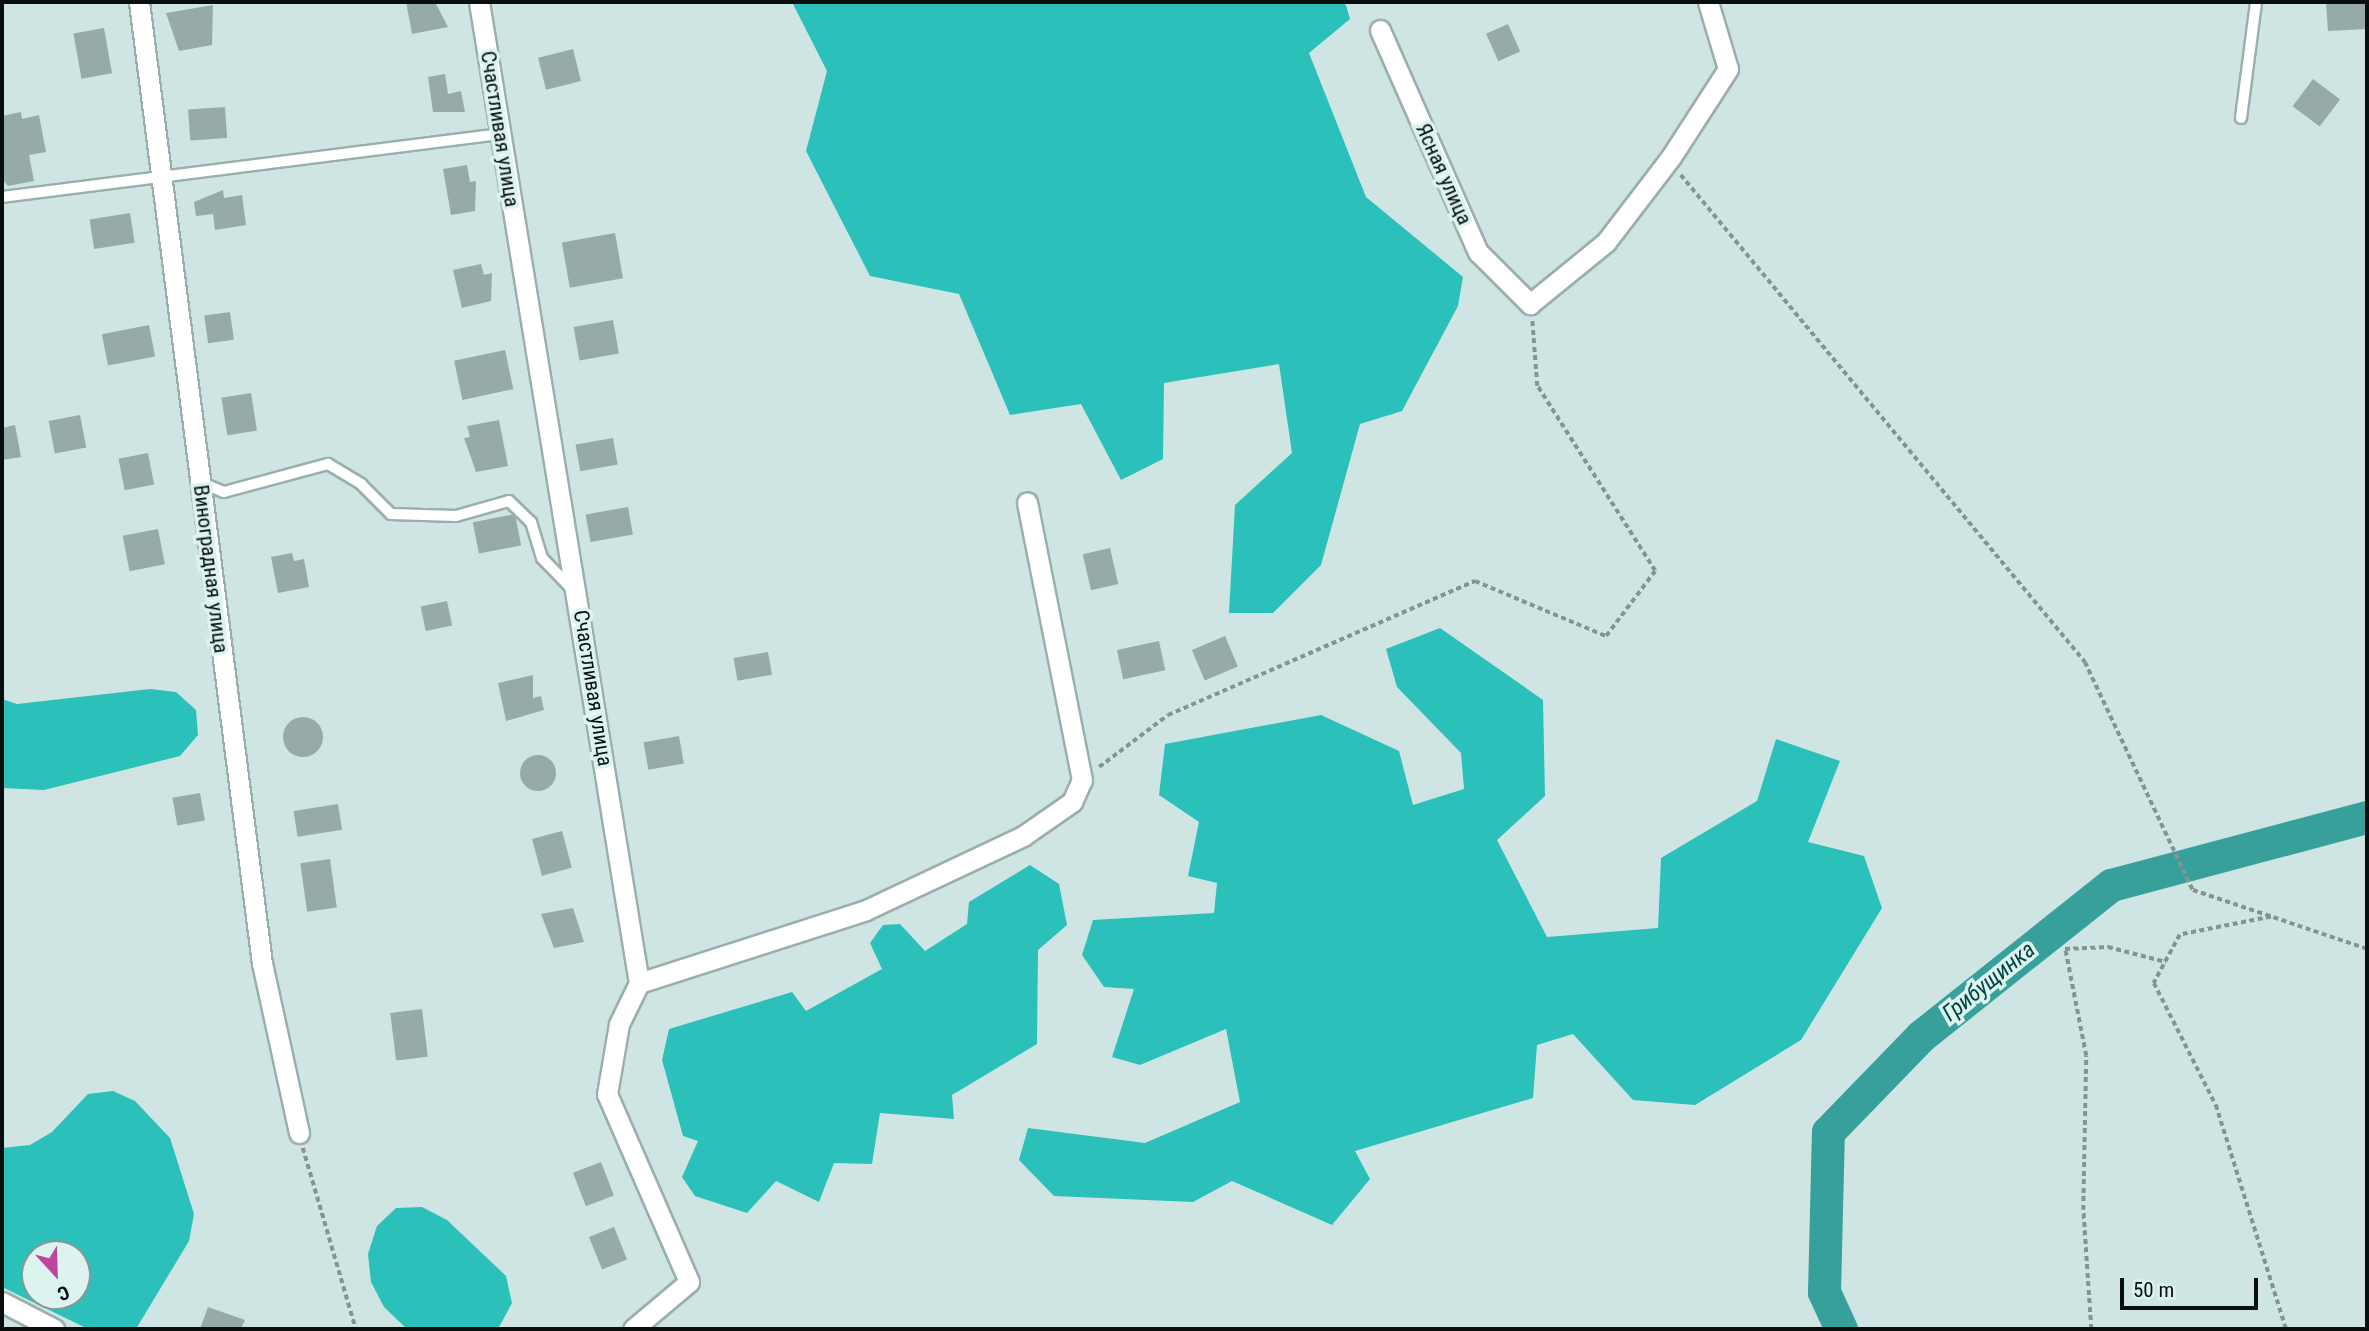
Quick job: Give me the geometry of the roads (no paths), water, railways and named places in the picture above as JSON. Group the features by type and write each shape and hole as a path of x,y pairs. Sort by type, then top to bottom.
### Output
{"street":[{"name":"Виноградная улица","path":"139,2 262,963 299,1133"},
{"name":"Счастливая улица","path":"479,2 579,597 639,983"},
{"name":"Ясная улица","path":"1380,30 1478,252 1530,304 1606,242 1671,157 1728,69 1716,3"},
{"path":"633,1329 689,1282 607,1094 619,1024 639,983 866,910 1023,836 1072,802 1082,780 1027,502"},
{"path":"2,1302 54,1329"}],"lane":[{"path":"2241,118 2256,2"},
{"path":"2,197 500,134"},
{"path":"200,482 223,492 328,464 362,484 391,514 456,516 509,501 531,522 542,558 579,597"}],"waterway":[{"name":"Грибущинка","path":"1841,1329 1824,1292 1828,1132 1921,1036 2111,885 2367,817"}]}
